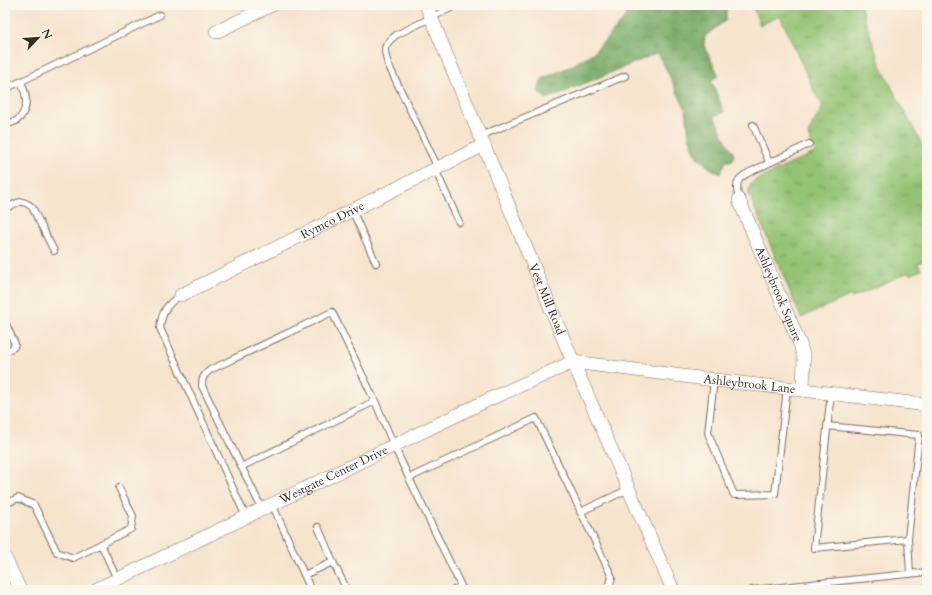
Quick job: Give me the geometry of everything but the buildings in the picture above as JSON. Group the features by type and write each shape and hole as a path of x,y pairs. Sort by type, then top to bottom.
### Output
{"street":[{"path":"216,32 272,5"},
{"name":"Vest Mill Road","path":"426,5 573,362 673,590"},
{"name":"Rymco Drive","path":"181,295 437,169 482,141"},
{"name":"Ashleybrook Square","path":"739,200 800,344 804,359 803,390"},
{"name":"Ashleybrook Lane","path":"573,362 927,405"},
{"name":"Westgate Center Drive","path":"94,590 490,400 573,362"},
{"path":"5,558 20,590"}],"lane":[{"path":"457,5 396,35 388,42 384,52 388,64 437,169 459,222"},
{"path":"5,89 160,14"},
{"path":"482,141 624,76"},
{"path":"5,123 13,123 17,121 23,114 26,100 21,81"},
{"path":"753,125 769,162"},
{"path":"739,200 737,187 739,180 748,173 769,162 809,144"},
{"path":"5,209 18,202 27,203 32,207 54,251"},
{"path":"352,210 376,263"},
{"path":"181,295 171,301 165,309 161,318 160,328 246,517"},
{"path":"311,590 267,507 241,467 202,386 202,380 204,375 210,370 332,312 462,588 454,590"},
{"path":"5,322 15,344 14,347 5,352"},
{"path":"714,380 708,433 734,495 775,494 787,388"},
{"path":"831,393 814,548 908,539"},
{"path":"241,467 375,401"},
{"path":"409,478 536,418 612,577 608,590"},
{"path":"827,426 919,435 908,539 910,574"},
{"path":"5,504 18,498 34,504 57,552 73,558 131,529 133,516 119,488"},
{"path":"580,512 629,489"},
{"path":"318,527 347,590"},
{"path":"101,544 117,579"},
{"path":"304,575 333,562"},
{"path":"752,590 927,572"}],"green space":[{"path":"631,5 736,5 726,10 726,20 705,36 704,46 719,76 711,80 724,112 714,116 734,154 732,161 726,161 720,174 697,157 689,136 686,110 658,53 547,99 538,92 542,79 571,66 593,53 622,22"},
{"path":"760,5 860,5 880,64 927,154 927,263 925,260 918,263 921,270 910,275 909,272 852,298 851,295 801,318 748,192 754,181 816,152 808,136 823,106 815,93 780,16 760,25 753,8"}]}
